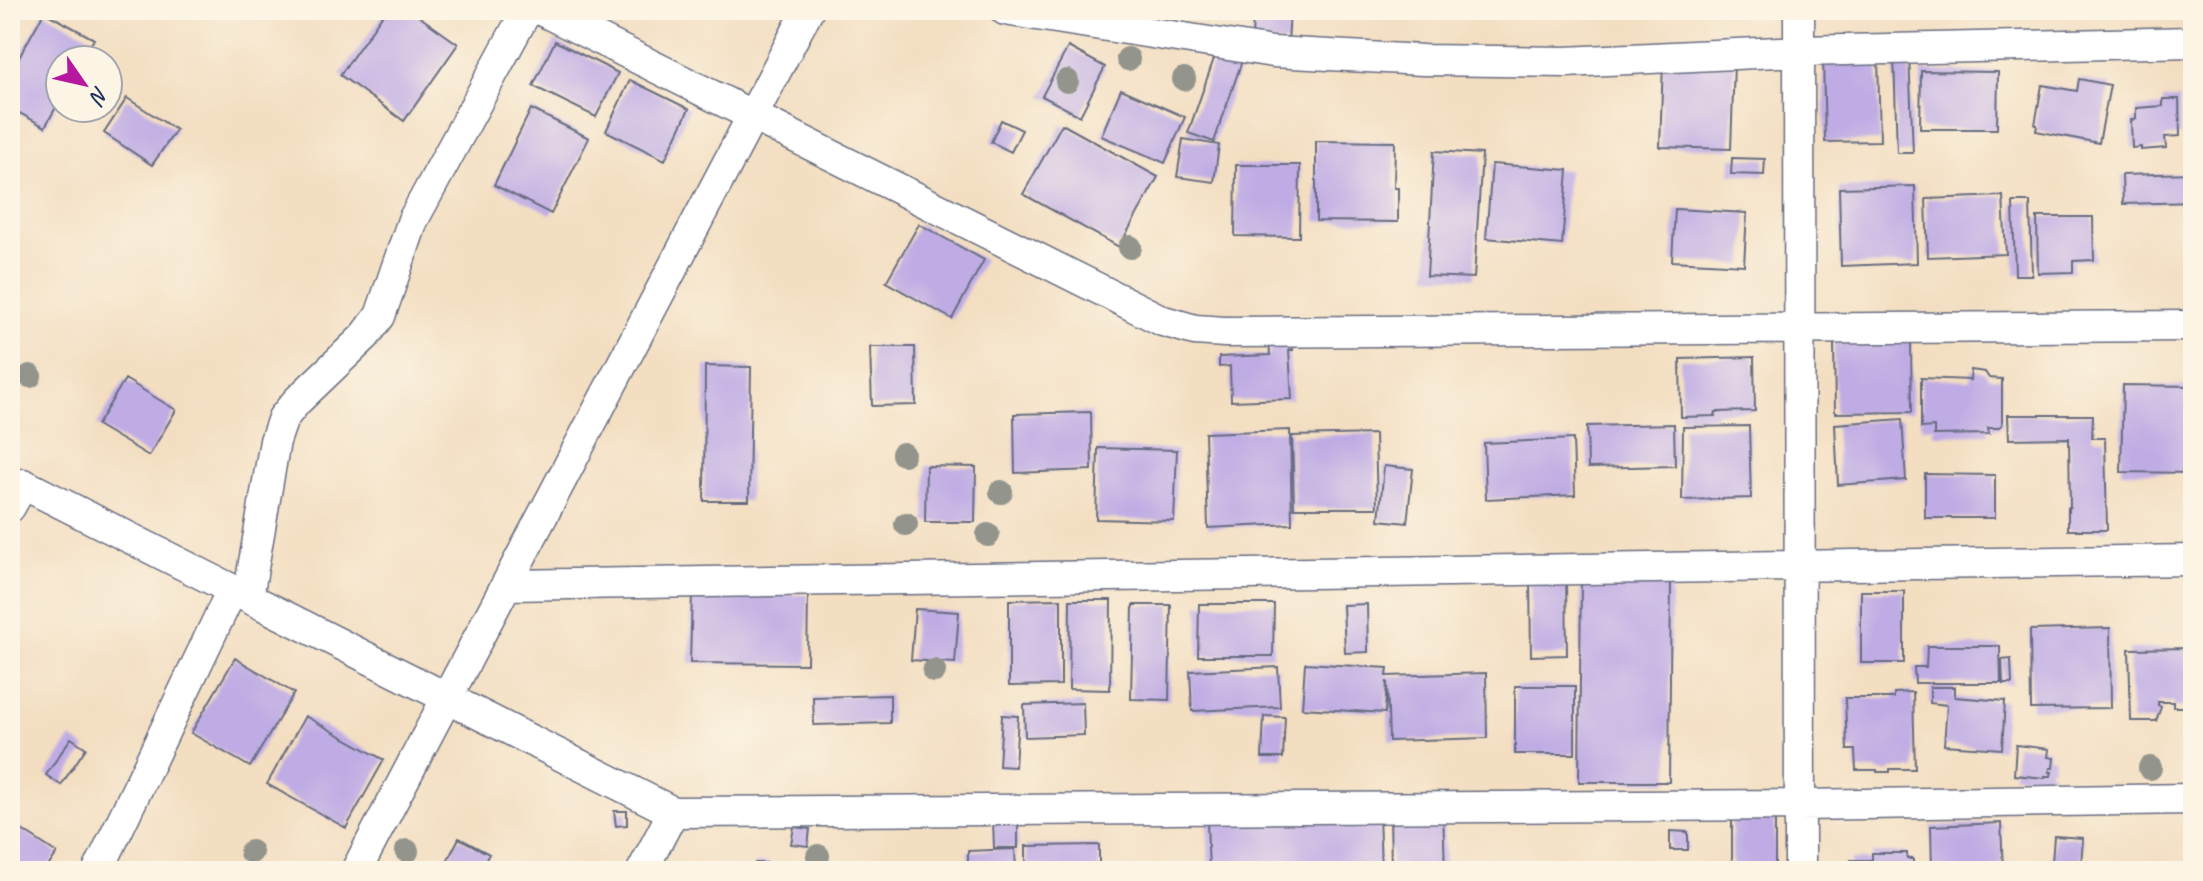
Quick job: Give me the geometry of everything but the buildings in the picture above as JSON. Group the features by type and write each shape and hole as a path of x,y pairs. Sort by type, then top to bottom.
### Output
{"street":[{"path":"98,871 240,594 283,418 365,336 380,316 413,220 527,10"},
{"path":"541,10 1163,321 1195,330 2193,326"},
{"path":"356,871 808,10"},
{"path":"1005,10 1273,52 1423,60 1565,62 1800,51 2193,42"},
{"path":"1799,10 1800,871"},
{"path":"10,507 23,484 673,812 1800,805 2193,799"},
{"path":"506,585 2193,560"},
{"path":"642,871 673,812"}]}
